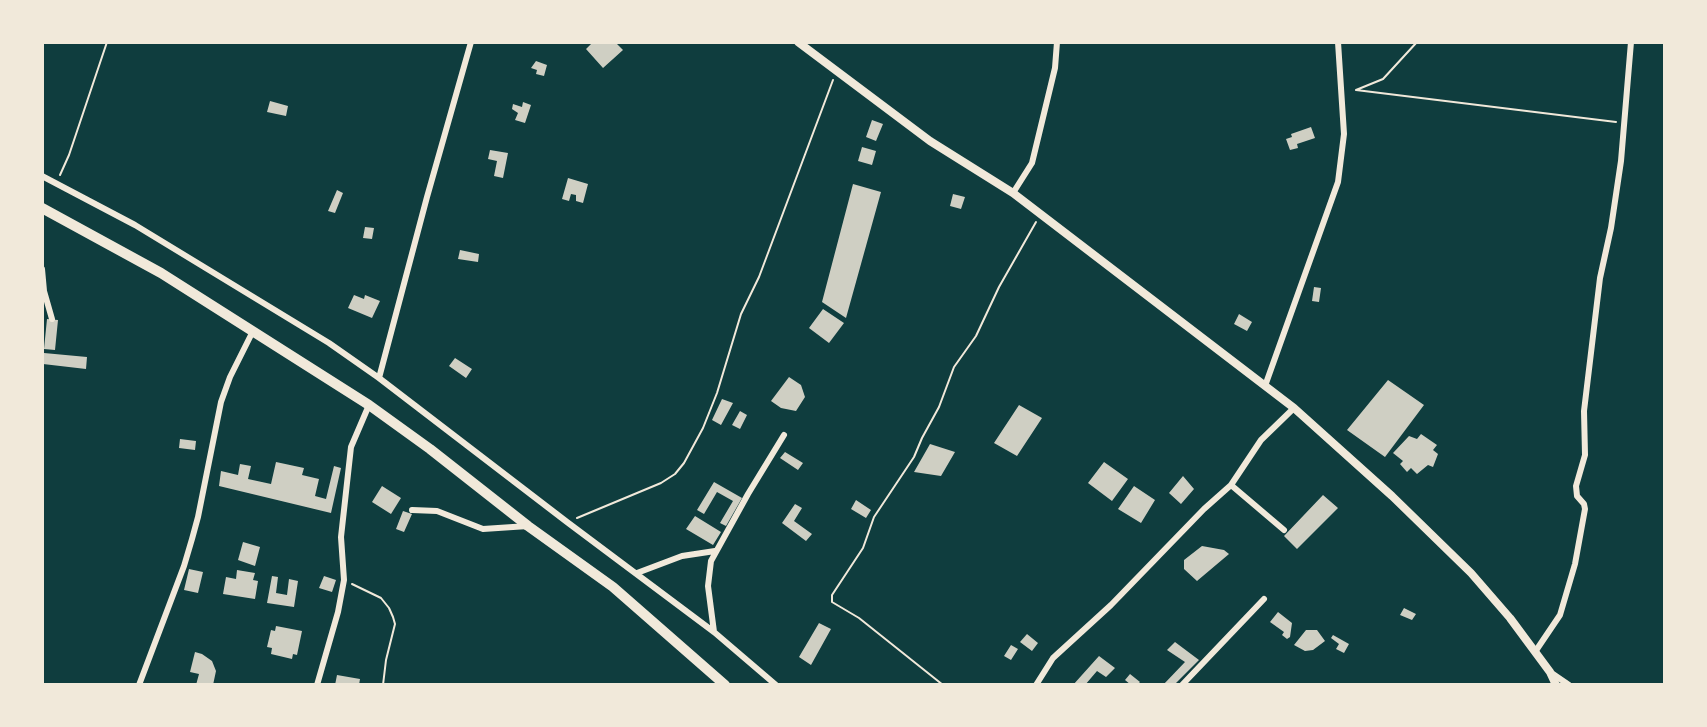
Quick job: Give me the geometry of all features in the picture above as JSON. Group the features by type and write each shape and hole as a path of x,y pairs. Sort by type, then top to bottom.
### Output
{"highway":[{"path":"42,208 151,267 369,405 430,449 528,526 613,587 725,685"}],"street":[{"path":"380,378 424,208 471,42"},
{"path":"798,42 930,141 1013,193 1177,316 1294,408 1392,496 1471,573 1536,652 1556,685"},
{"path":"1013,193 1032,163 1055,68 1057,42"},
{"path":"1265,386 1338,182 1344,134 1338,42"},
{"path":"1536,652 1560,615 1575,564 1585,509 1577,496 1576,489 1585,455 1584,411 1600,278 1620,171 1631,42"},
{"path":"42,176 135,225 329,343 380,378 714,632 776,685"},
{"path":"42,269 44,291 52,319"},
{"path":"139,685 187,557 198,517 221,402 230,377 254,331"},
{"path":"317,685 338,612 344,580 341,537 351,447 369,405"},
{"path":"1036,685 1053,658 1111,605 1204,509 1231,485 1261,440 1294,408"},
{"path":"714,632 708,586 709,570 715,551 784,435"},
{"path":"1231,485 1284,530"},
{"path":"412,510 437,511 483,529 528,526"},
{"path":"637,573 682,556 715,551"},
{"path":"1182,685 1264,599"},
{"path":"1550,672 1569,685"}],"path":[{"path":"57,183 69,155 107,42"},
{"path":"1417,42 1383,79 1356,90 1619,123"},
{"path":"567,522 661,483 675,474 684,463 717,393 741,314 766,257 836,71"},
{"path":"943,685 859,618 832,602 831,595 863,548 874,517 914,457 939,406 954,367 970,347 999,287 1040,214"},
{"path":"344,580 381,598 393,617 395,624 386,660 383,685"}],"building":[{"path":"593,42 615,42 623,50 603,68 586,49"},
{"path":"536,61 547,65 544,76 536,74 537,70 531,68"},
{"path":"270,101 288,106 286,116 267,112"},
{"path":"523,102 531,105 525,123 515,120 518,113 512,109 513,104 522,107"},
{"path":"872,120 883,124 876,141 866,137"},
{"path":"1311,127 1315,138 1297,144 1298,148 1290,150 1286,139 1292,137 1291,134"},
{"path":"862,147 876,151 872,165 858,161"},
{"path":"490,150 508,153 503,178 494,176 497,161 488,159"},
{"path":"568,178 588,184 583,203 576,201 576,195 571,194 569,201 562,199"},
{"path":"853,184 881,192 846,318 822,302"},
{"path":"337,190 343,193 335,213 328,211"},
{"path":"953,194 965,197 961,209 950,206"},
{"path":"365,227 374,228 372,239 363,238"},
{"path":"460,250 479,254 478,262 458,259"},
{"path":"1314,287 1321,288 1319,302 1312,301"},
{"path":"354,295 364,299 365,295 380,301 372,318 348,308"},
{"path":"823,309 844,323 829,343 809,328"},
{"path":"1239,314 1252,322 1247,331 1234,324"},
{"path":"47,319 58,320 55,350 44,349"},
{"path":"44,353 87,357 86,369 43,364"},
{"path":"455,358 472,369 466,378 449,366"},
{"path":"789,377 801,385 805,397 796,411 781,408 771,401"},
{"path":"1388,380 1424,405 1385,457 1347,430"},
{"path":"722,399 733,403 721,425 712,420"},
{"path":"1019,405 1042,418 1017,456 994,443"},
{"path":"740,411 747,415 740,429 732,425"},
{"path":"1421,434 1437,445 1433,450 1438,454 1433,467 1428,465 1417,474 1411,468 1407,472 1400,464 1403,461 1393,453 1409,436 1417,439"},
{"path":"180,439 196,441 195,450 179,448"},
{"path":"930,444 955,452 941,476 914,472"},
{"path":"785,452 803,463 798,470 780,458"},
{"path":"276,462 304,468 302,475 319,479 315,496 326,499 334,466 341,468 331,513 219,486 221,471 238,475 240,464 251,466 248,479 271,484"},
{"path":"1104,462 1128,479 1112,501 1088,483"},
{"path":"1183,476 1194,489 1181,504 1169,493"},
{"path":"714,482 742,498 726,526 720,523 733,501 717,492 704,514 697,510"},
{"path":"382,486 401,498 391,514 372,502"},
{"path":"1134,486 1155,500 1141,523 1118,509"},
{"path":"1323,495 1338,508 1297,549 1284,536"},
{"path":"856,500 871,510 866,518 851,509"},
{"path":"795,504 802,508 794,521 812,534 806,541 782,523"},
{"path":"403,511 412,514 404,532 396,529"},
{"path":"695,516 721,532 713,545 686,529"},
{"path":"243,542 260,547 255,566 238,560"},
{"path":"1202,546 1224,550 1229,554 1197,581 1184,569 1184,560"},
{"path":"189,569 203,572 198,593 184,590"},
{"path":"237,570 255,573 253,580 258,581 255,599 223,594 226,577 236,579"},
{"path":"272,576 278,577 276,593 287,595 289,579 298,581 294,607 267,603"},
{"path":"324,576 336,580 332,592 319,588"},
{"path":"1404,608 1416,614 1412,620 1400,615"},
{"path":"1278,612 1292,623 1290,637 1287,639 1282,635 1284,632 1270,622"},
{"path":"819,623 831,629 811,665 799,657"},
{"path":"276,626 302,631 297,655 293,654 292,659 271,654 272,648 267,647 271,630 275,631"},
{"path":"1306,630 1317,630 1325,641 1313,650 1305,651 1294,645"},
{"path":"1027,634 1038,643 1032,651 1020,642"},
{"path":"1333,635 1349,644 1344,653 1336,649 1339,644 1331,638"},
{"path":"1175,642 1199,660 1174,685 1163,685 1185,662 1167,650"},
{"path":"1011,645 1018,649 1011,660 1004,656"},
{"path":"195,652 212,661 216,671 213,685 196,685 199,674 190,672"},
{"path":"1099,656 1115,668 1106,677 1097,671 1085,685 1073,685"},
{"path":"1130,674 1140,682 1137,685 1131,685 1125,680"},
{"path":"337,675 360,679 359,685 335,685"}]}
